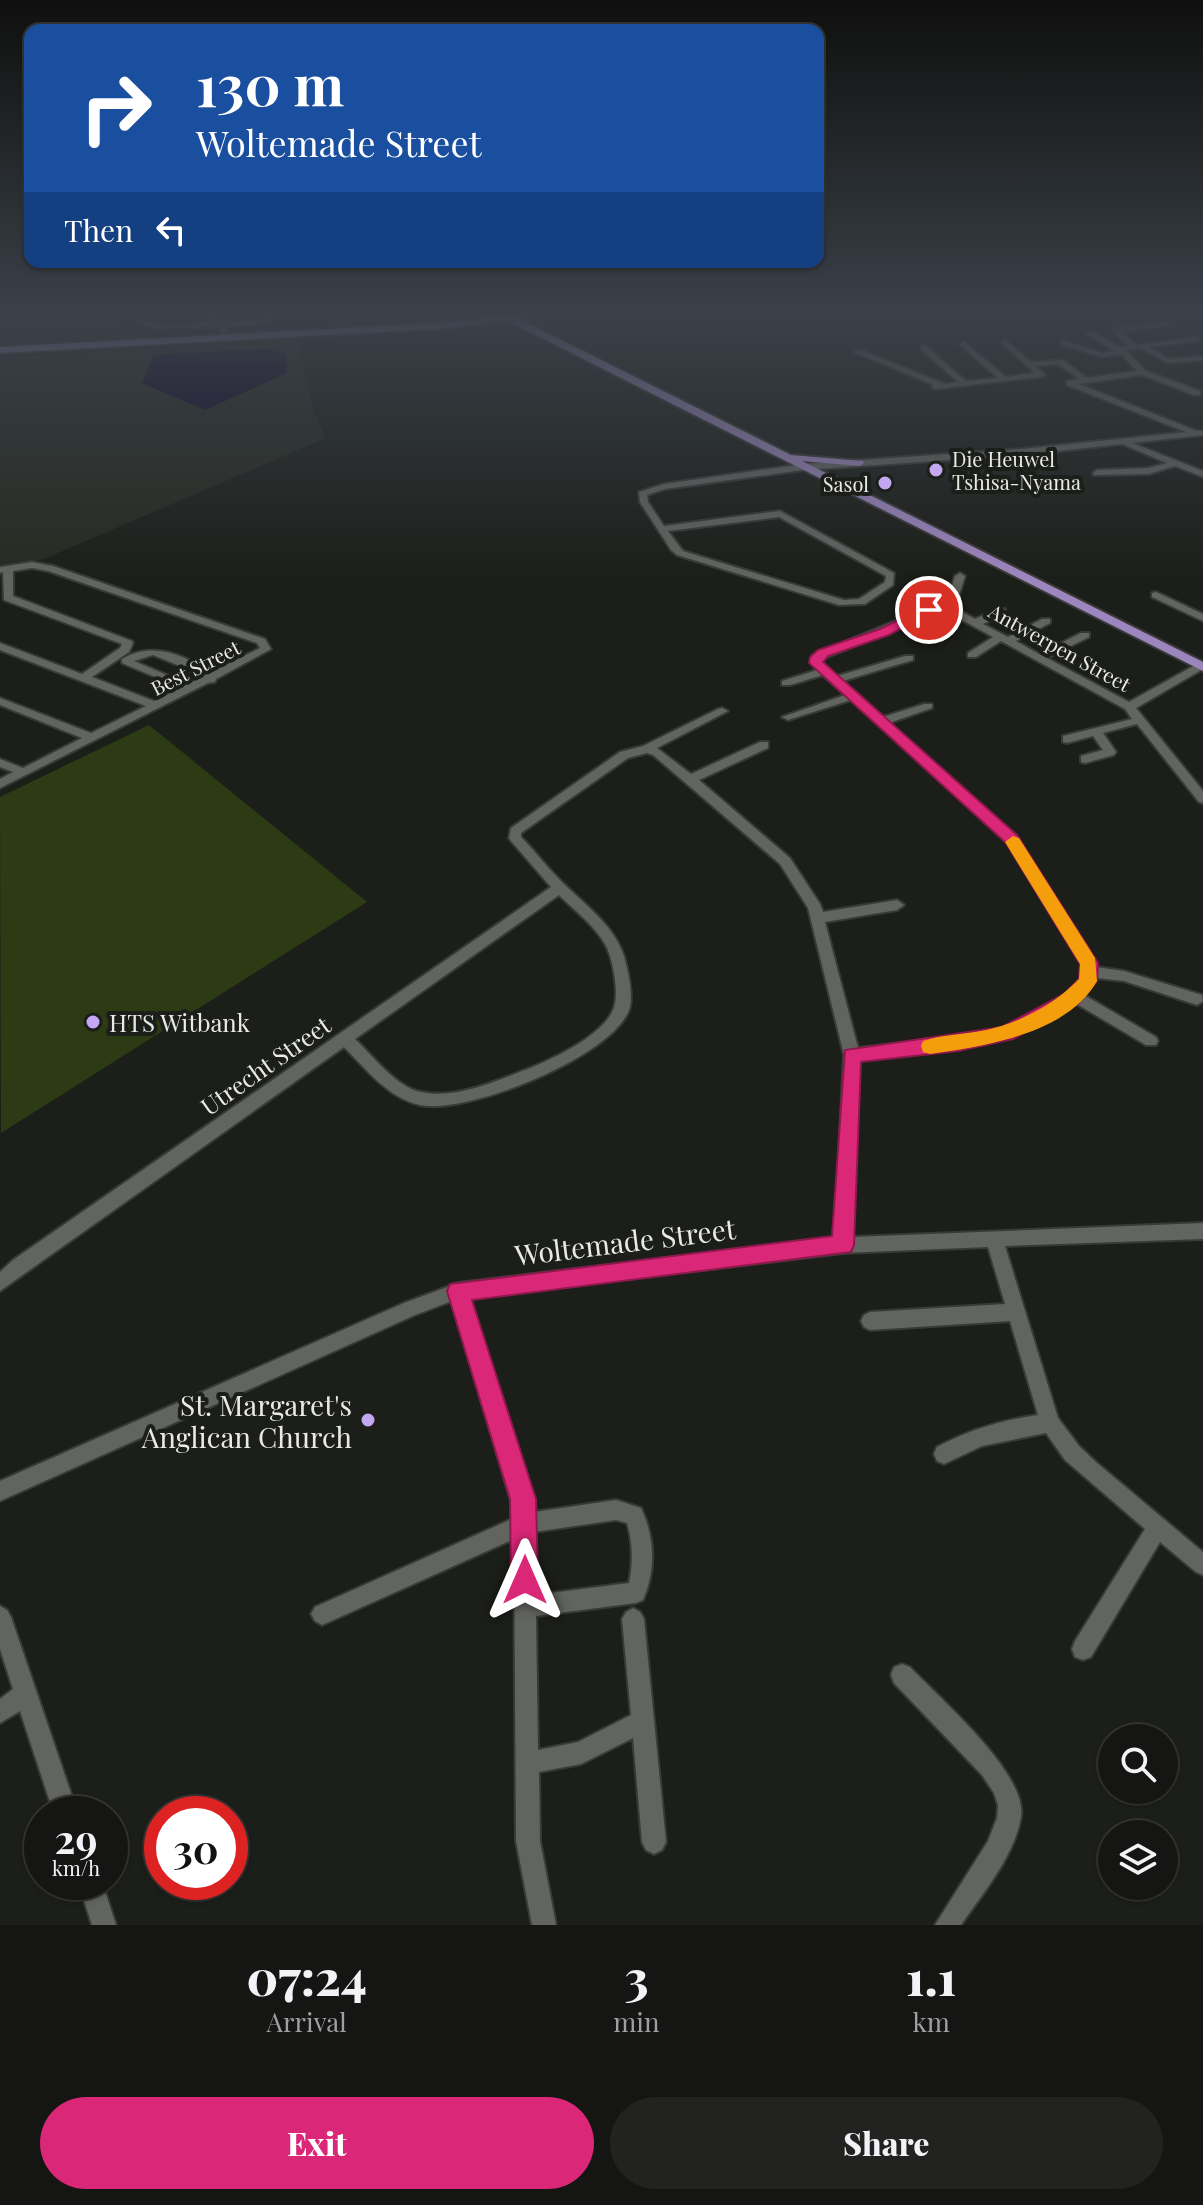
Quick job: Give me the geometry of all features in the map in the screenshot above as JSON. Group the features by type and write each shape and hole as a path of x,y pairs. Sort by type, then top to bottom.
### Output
{"main road":[{"path":"677,400 944,536"},
{"path":"774,449 811,460 859,463"},
{"path":"836,479 832,473 842,464"},
{"path":"807,466 1202,666"}],"street":[{"path":"1114,400 1200,433"},
{"path":"663,529 775,513 882,568 893,579 861,602 843,603 688,556 674,548 642,494 664,487 807,466 1200,433"},
{"path":"1121,441 1203,474"},
{"path":"1097,473 1149,471 1176,463"},
{"path":"1190,469 1203,467"},
{"name":"Best Street","path":"0,784 263,653 265,645 50,568 32,565 4,569"},
{"path":"4,569 5,595 8,598 128,643 125,650 83,678"},
{"path":"852,1055 958,1043 1006,1033 1028,1025 1074,996 1088,981 1091,972 1082,951 1011,839 816,663 819,655 885,632 933,609 950,609 960,576"},
{"path":"1156,595 1203,618"},
{"name":"Antwerpen Street","path":"950,609 1129,707"},
{"path":"978,622 1001,611"},
{"path":"972,655 1046,621"},
{"path":"1041,657 1085,635"},
{"path":"0,646 157,706"},
{"path":"200,671 174,682 126,661 139,652 151,651 200,671 211,680"},
{"path":"786,683 909,658"},
{"path":"1202,666 1129,707 1203,799"},
{"path":"788,717 853,696"},
{"path":"0,701 92,738"},
{"path":"882,721 928,706"},
{"path":"345,1039 405,1093 436,1100 523,1079 571,1055 615,1021 622,1009 623,992 619,955 609,935 559,888 515,838 516,828 624,755 647,749 722,711"},
{"path":"1067,739 1141,720"},
{"path":"1085,759 1110,752 1096,732"},
{"path":"691,779 764,745"},
{"path":"647,749 691,779 785,861 806,888 819,918 852,1055 843,1245"},
{"path":"0,763 23,772"},
{"name":"Utrecht Street","path":"0,1283 559,888"},
{"path":"819,918 897,905"},
{"path":"1091,972 1124,976 1197,999"},
{"path":"1074,996 1151,1041"},
{"name":"Woltemade Street","path":"0,1491 410,1309 458,1291 843,1245 1203,1231"},
{"path":"994,1239 1050,1423 1072,1453 1203,1565"},
{"path":"458,1291 520,1488 524,1524 528,1841 544,1925"},
{"path":"870,1321 1016,1312"},
{"path":"944,1454 972,1438 995,1430 1050,1423"},
{"path":"322,1614 524,1524 616,1510 630,1512 639,1524 640,1578 636,1593 525,1607"},
{"path":"1083,1649 1158,1527"},
{"path":"0,1617 60,1796"},
{"path":"633,1619 654,1842"},
{"path":"902,1675 990,1767 1002,1783 1010,1805 1001,1839 947,1925"},
{"path":"0,1712 25,1694"},
{"path":"527,1763 581,1753 642,1721"},
{"path":"96,1900 104,1925"}],"shaded area":[{"path":"0,400 311,400 326,438 44,559 0,565"},
{"path":"181,400 228,400 205,410"}],"green space":[{"name":"HTS Witbank","path":"149,725 367,902 1,1133 0,797"}],"slow traffic":[{"path":"930,1046 985,1038 1028,1025 1071,999 1088,981 1091,972 1089,963 1013,842"}],"place":[{"name":"Die Heuwel Tshisa-Nyama","path":"936,470"},
{"name":"Sasol","path":"885,483"},
{"name":"HTS Witbank","path":"93,1022"},
{"name":"St. Margaret's Anglican Church","path":"368,1420"}],"route":[{"path":"525,1580 523,1499 458,1291 529,1280 843,1245 852,1055 958,1043 1006,1033 1028,1025 1071,999 1088,981 1091,972 1089,963 1011,839 815,661 823,653 885,632 929,610"}]}
